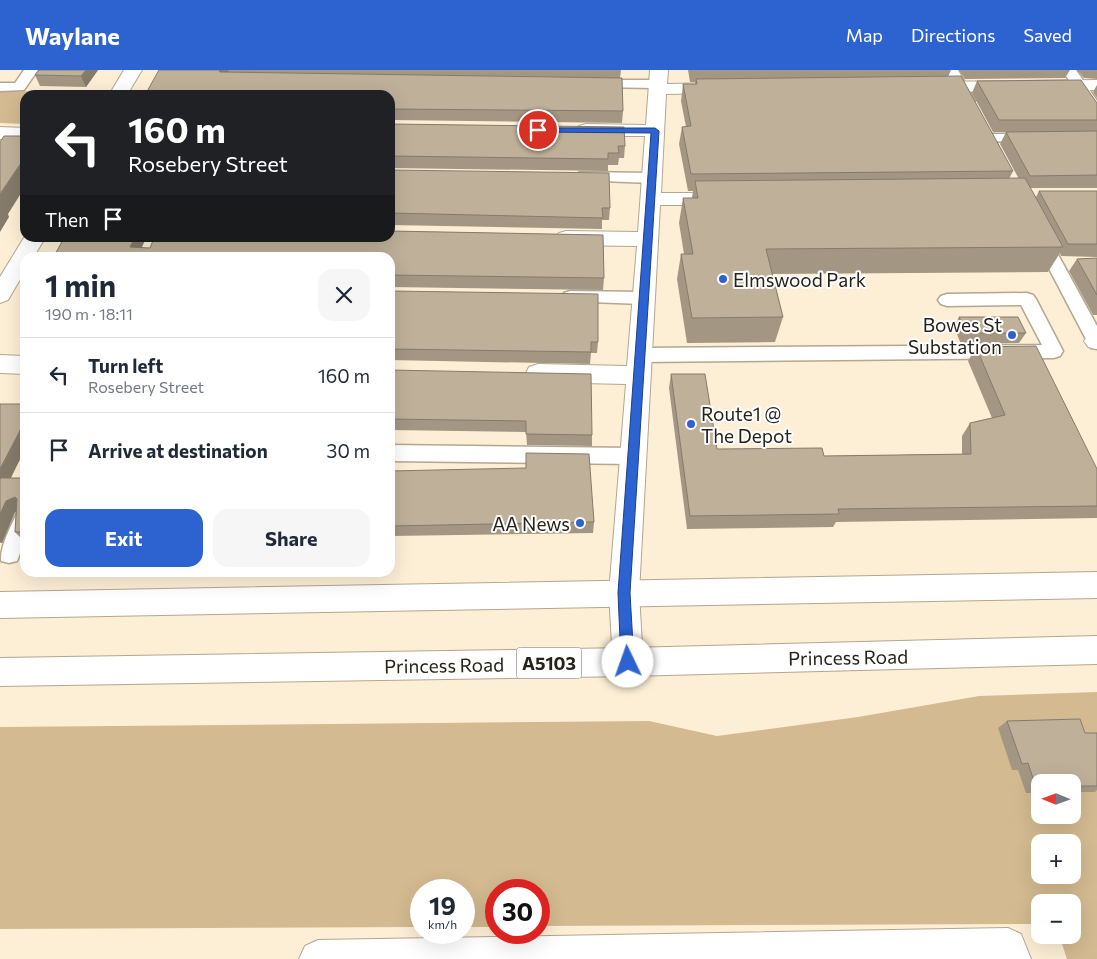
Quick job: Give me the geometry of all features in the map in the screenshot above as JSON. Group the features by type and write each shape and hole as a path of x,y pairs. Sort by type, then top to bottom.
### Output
{"main road":[{"path":"121,90 133,70"},
{"path":"628,662 624,593 642,298 648,239 658,81 735,88"},
{"path":"911,87 1088,85"},
{"path":"572,130 655,131"},
{"path":"0,133 20,134"},
{"path":"651,189 737,199"},
{"path":"547,237 648,239"},
{"path":"0,295 20,261"},
{"path":"0,364 20,365"},
{"path":"514,373 639,365"},
{"path":"0,605 1097,585"},
{"name":"Princess Road","path":"0,672 628,662 1097,650"},
{"path":"0,678 54,670"},
{"path":"318,959 1010,953"}],"lane":[{"path":"0,86 19,87 31,70"},
{"path":"951,70 996,153"},
{"path":"1069,70 1088,85 1097,111"},
{"path":"584,84 658,81"},
{"path":"988,138 1047,138"},
{"path":"568,177 651,189"},
{"path":"1032,220 1063,264 1097,342"},
{"path":"555,297 642,298"},
{"path":"639,365 1054,351 1027,299 947,300"},
{"path":"395,453 632,456"},
{"path":"9,554 20,530"}],"shaded area":[{"path":"0,91 20,91 20,124 0,123"},
{"path":"1097,692 1097,959 1067,959 1062,944 1081,944 1081,894 1031,894 1031,924 550,926 550,879 485,879 485,927 475,927 475,879 410,879 410,927 0,929 0,727 649,721 717,736 858,717 979,696"}],"building":[{"path":"39,70 86,70 81,76 35,75"},
{"path":"159,70 622,78 623,111 395,109 395,90 148,90"},
{"path":"961,76 1013,171 691,174 682,127 691,126 683,84 697,84 696,79"},
{"path":"1081,80 1097,103 1097,120 999,120 977,81"},
{"path":"395,124 624,127 625,146 618,146 619,153 608,153 608,159 395,156"},
{"path":"1097,131 1097,175 1030,176 1006,132"},
{"path":"4,136 20,136 20,164 0,194 0,142"},
{"path":"395,170 609,173 610,208 602,208 603,218 395,213"},
{"path":"1025,178 1063,247 766,249 783,317 692,318 681,254 693,254 683,198 698,198 695,181"},
{"path":"1039,191 1097,191 1097,244 1068,244"},
{"path":"395,231 603,235 604,278 395,275 395,252 56,252 62,242 133,242 130,247 150,248 152,242 395,242"},
{"path":"1097,258 1097,295 1077,259"},
{"path":"395,291 598,294 598,342 591,342 591,352 395,349"},
{"path":"959,317 1018,317 1026,333 966,333"},
{"path":"1036,346 1097,469 1097,506 838,509 839,514 690,516 671,374 705,374 717,449 822,448 824,456 971,454 970,423 1005,415 976,347"},
{"path":"395,370 591,374 592,435 526,434 526,421 395,419"},
{"path":"0,404 20,404 20,431 0,469"},
{"path":"526,453 589,454 594,522 395,526 395,471 526,468"},
{"path":"0,478 20,478 20,532 15,532 17,499 15,497 6,501 0,514"},
{"path":"1080,719 1085,733 1097,733 1097,786 1081,786 1081,774 1032,774 1028,763 1022,764 1007,721"}],"place":[{"name":"Elmswood Park","path":"723,279"},
{"name":"Bowes St Substation","path":"1012,335"},
{"name":"Route1 @ The Depot","path":"691,424"},
{"name":"AA News","path":"580,523"}],"route":[{"path":"538,130 655,131 642,298 624,593 628,662"}]}
